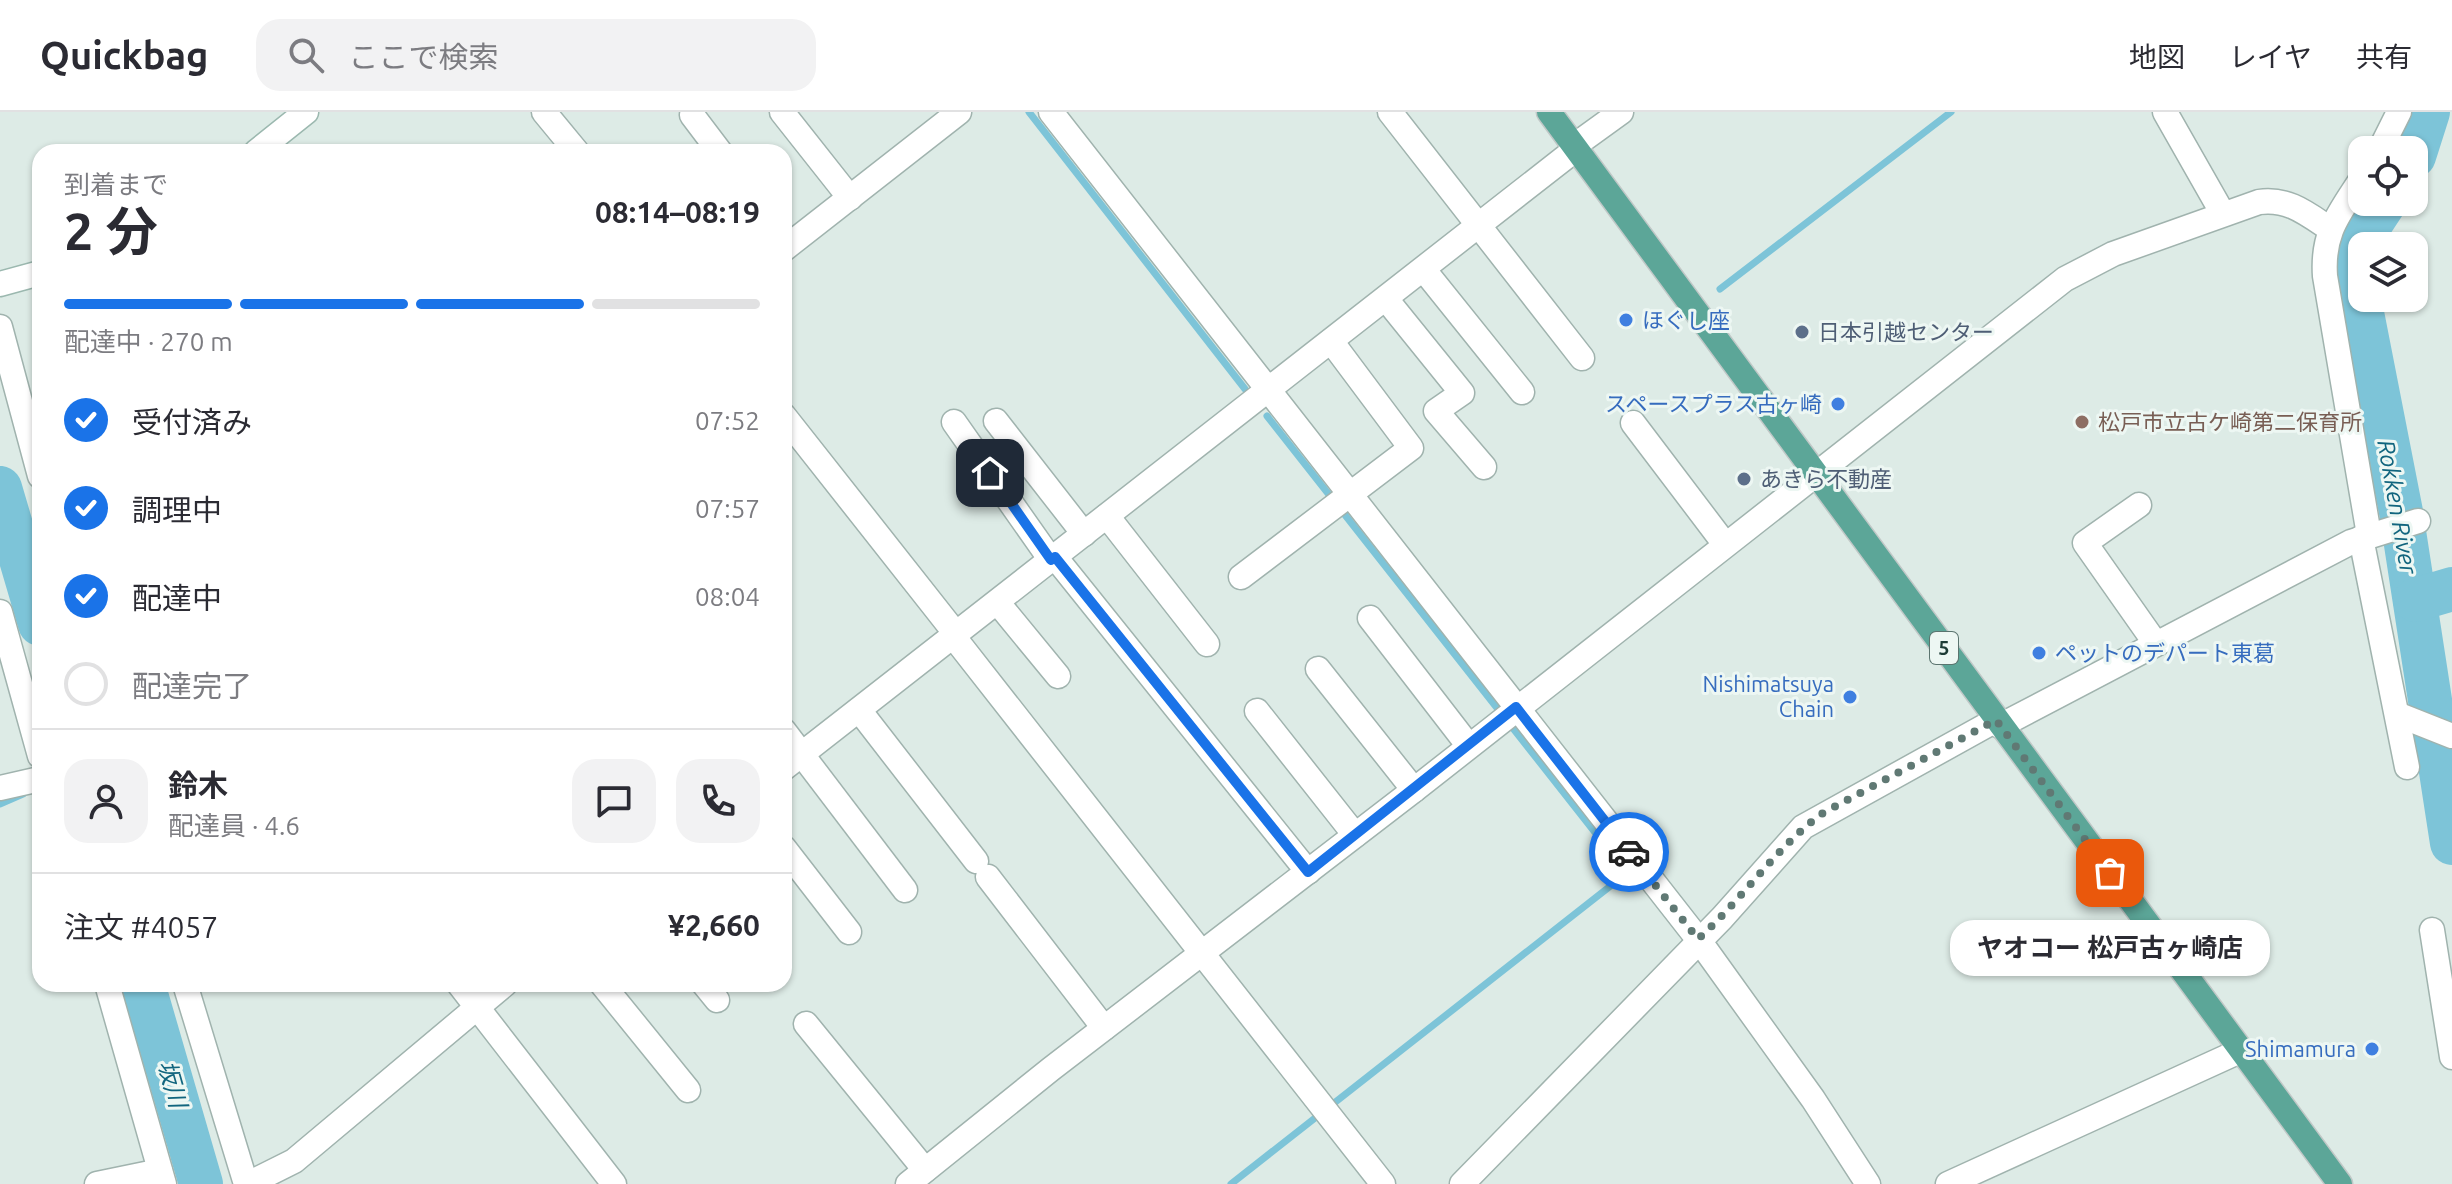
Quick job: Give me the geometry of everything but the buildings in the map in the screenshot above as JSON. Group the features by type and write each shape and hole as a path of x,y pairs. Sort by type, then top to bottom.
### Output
{"main road":[{"name":"5","path":"1549,112 2340,1184"}],"street":[{"path":"266,144 306,112"},
{"path":"544,112 570,144"},
{"path":"782,112 850,198"},
{"path":"792,242 959,112"},
{"path":"1051,112 1698,939 1813,1099 1868,1184"},
{"path":"1390,112 1582,358"},
{"path":"905,890 793,761 1480,227 1621,112"},
{"path":"2165,112 2223,214"},
{"path":"2387,136 2399,112"},
{"path":"692,115 714,144"},
{"path":"806,1024 917,1177 2065,279 2113,254 2223,214 2277,199 2301,209 2330,229"},
{"path":"2348,200 2330,229 2323,250 2325,276 2365,536 2407,767"},
{"path":"1424,270 1522,392"},
{"path":"0,284 32,275"},
{"path":"1386,299 1462,393 1436,411 1484,467"},
{"path":"0,327 32,441"},
{"path":"1241,577 1411,448 1331,341"},
{"path":"996,421 1084,534"},
{"path":"954,422 1053,559 1308,872"},
{"path":"1633,423 1724,543"},
{"path":"792,426 1383,1184"},
{"path":"2139,505 2085,543 2156,644"},
{"path":"1107,516 1207,644"},
{"path":"1462,1184 1698,939 1722,918 1803,827 1823,813 2365,536 2418,521"},
{"path":"998,603 1058,676"},
{"path":"0,612 32,727"},
{"path":"1370,618 1468,745"},
{"path":"1318,669 1414,790"},
{"path":"859,710 1104,1028"},
{"path":"1257,711 1355,835"},
{"path":"2399,715 2452,736"},
{"path":"0,788 32,781"},
{"path":"792,858 849,932"},
{"path":"2432,930 2452,1057"},
{"path":"97,1184 162,1178 109,992"},
{"path":"187,992 247,1184 294,1161 495,992"},
{"path":"466,992 614,1184"},
{"path":"608,992 688,1090"},
{"path":"1948,1184 2242,1050"}],"waterway":[{"path":"1029,112 1245,389"},
{"path":"1720,289 1951,112"},
{"name":"Rokken River","path":"2420,136 2428,112"},
{"name":"Rokken River","path":"2376,216 2360,240 2354,272 2401,512 2452,843"},
{"path":"1231,1184 1627,873 1267,416"},
{"name":"坂川","path":"0,488 32,597"},
{"path":"2415,600 2452,589"},
{"path":"0,804 23,794"},
{"name":"坂川","path":"145,992 201,1184"}],"way so far":[{"path":"1629,852 1698,939 1722,918 1803,827 1823,813 1996,720 2110,873"}],"place":[{"name":"ほぐし座","path":"1626,320"},
{"name":"日本引越センター","path":"1802,332"},
{"name":"スペースプラス古ヶ崎","path":"1838,404"},
{"name":"松戸市立古ケ崎第二保育所","path":"2082,422"},
{"name":"あきら不動産","path":"1744,479"},
{"name":"ペットのデパート東葛","path":"2039,653"},
{"name":"Nishimatsuya Chain","path":"1850,697"},
{"name":"ヤオコー 松戸古ヶ崎店","path":"2110,873"},
{"name":"Shimamura","path":"2372,1049"}],"route":[{"path":"990,473 1051,560 1055,557 1172,707 1185,716 1308,872 1516,707 1629,852"}]}
